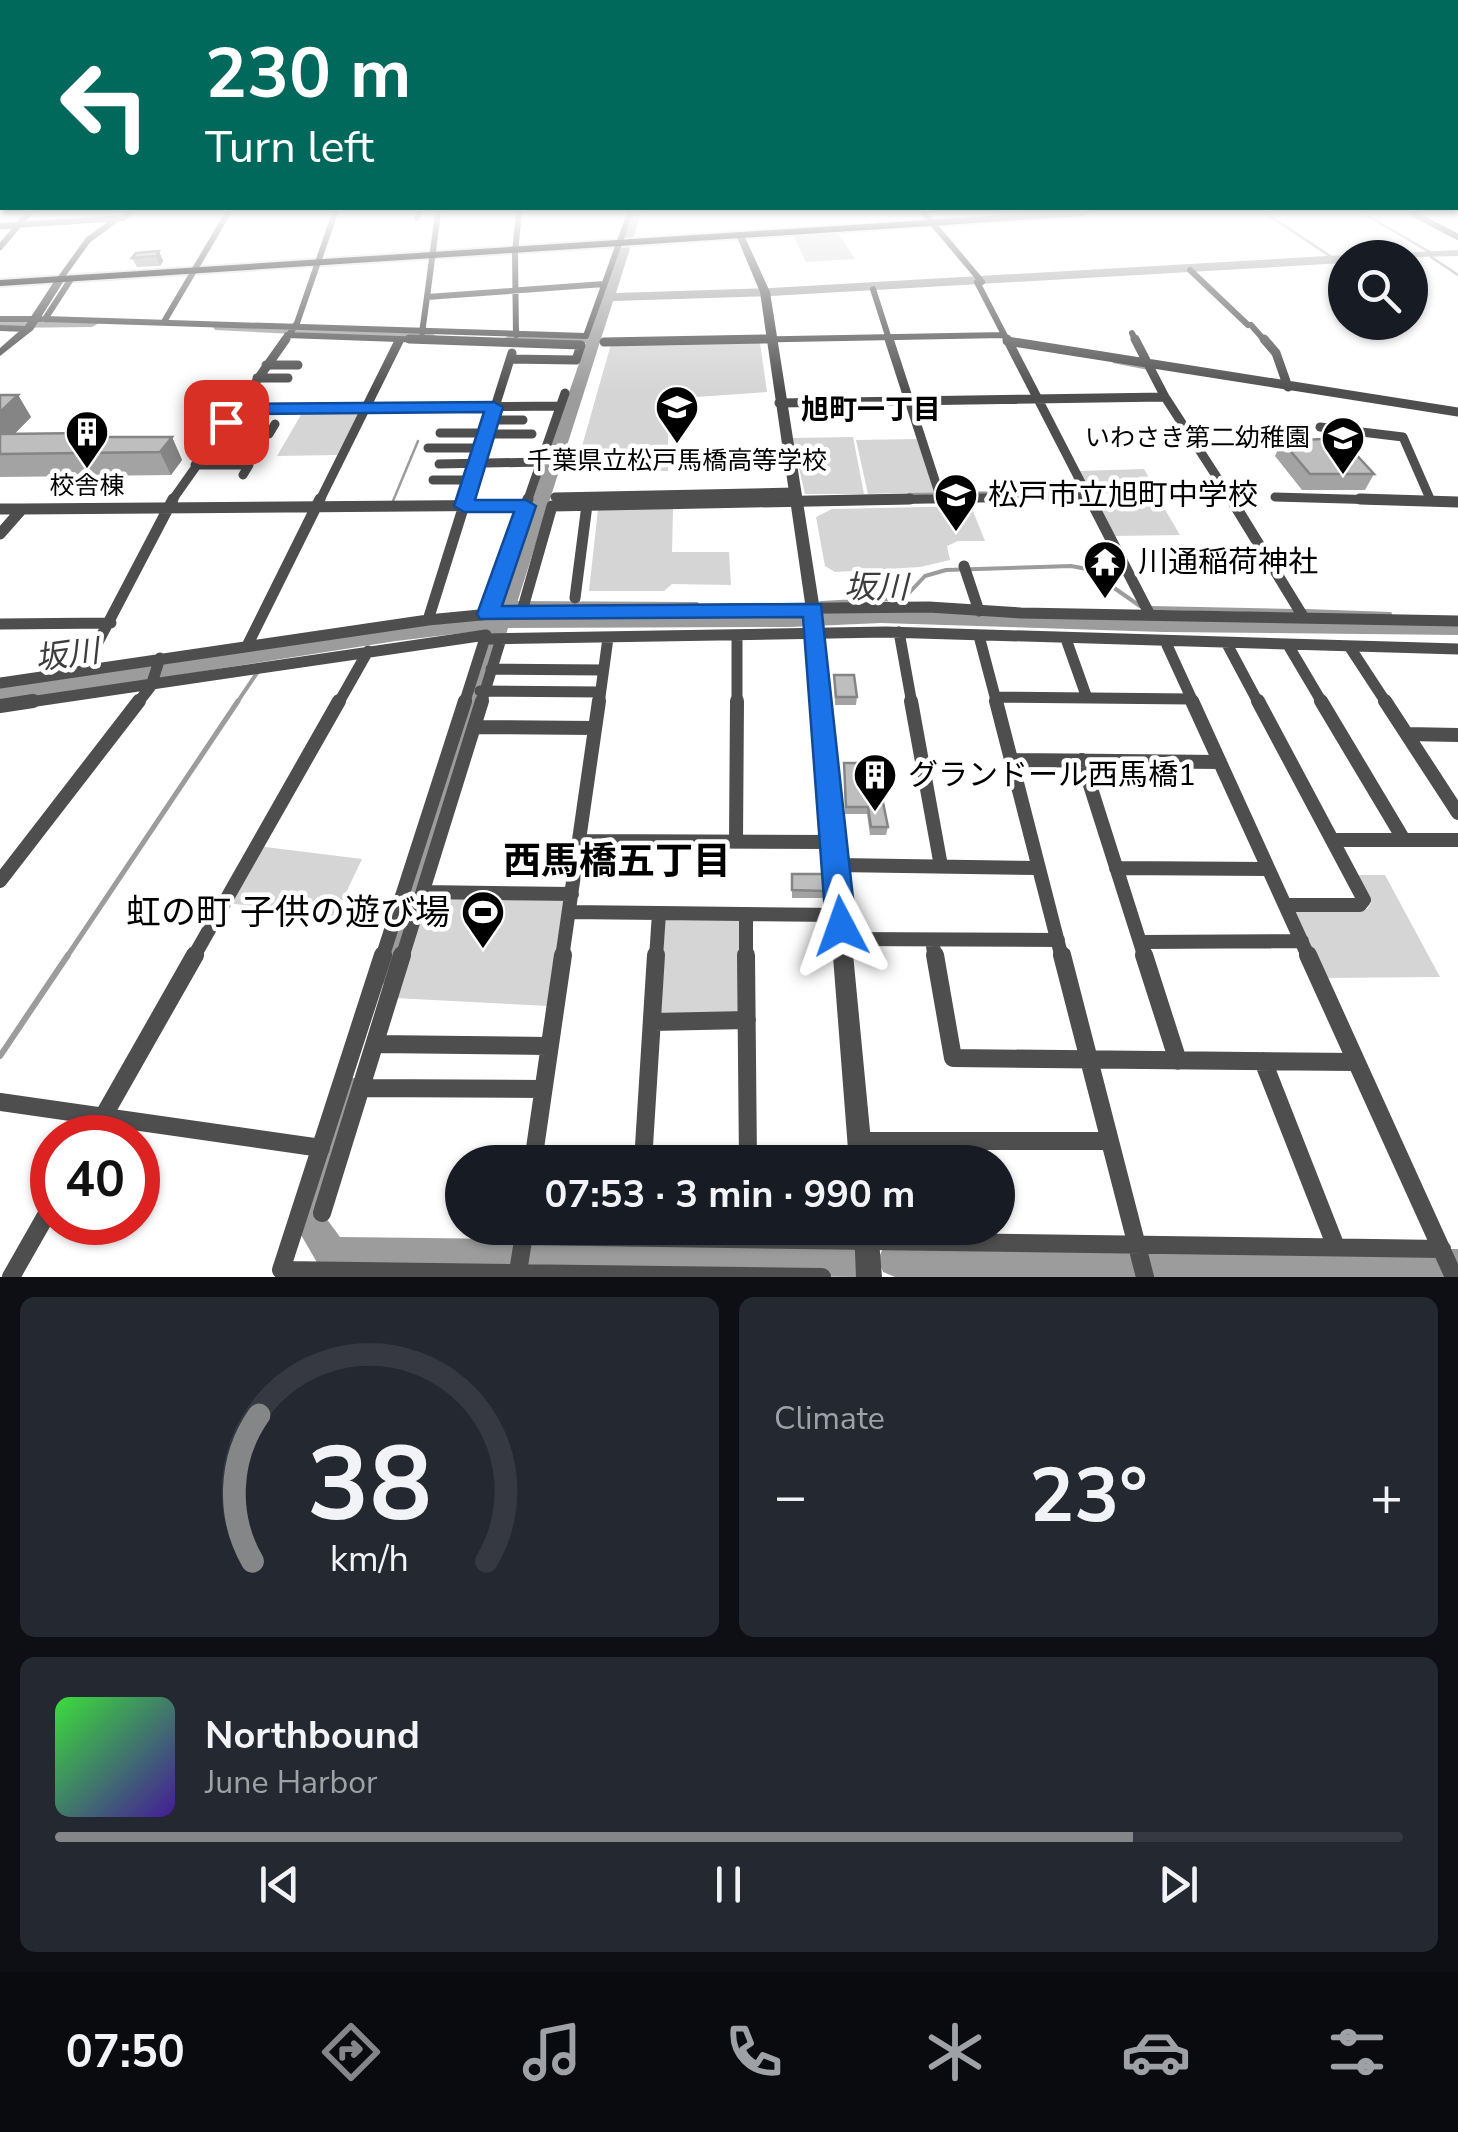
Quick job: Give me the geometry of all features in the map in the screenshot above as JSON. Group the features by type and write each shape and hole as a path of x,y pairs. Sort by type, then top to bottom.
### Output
{"main road":[{"path":"0,284 161,273"}],"street":[{"path":"0,353 34,323 71,273"},
{"path":"68,277 71,273"},
{"path":"165,320 194,273"},
{"path":"84,669 167,508 295,325 314,273"},
{"path":"422,333 429,273"},
{"path":"428,620 515,340 515,273"},
{"path":"287,334 437,346 586,336 610,273"},
{"path":"756,273 765,293 815,620 860,1145"},
{"path":"973,273 1147,610"},
{"path":"1193,273 1276,353 1288,386"},
{"path":"426,297 604,284"},
{"path":"873,289 942,499"},
{"path":"0,319 34,323"},
{"path":"0,328 34,323 165,320 581,344 576,360 510,359"},
{"path":"1132,334 1165,397 1301,614"},
{"path":"604,342 1005,338 1150,365 1458,412"},
{"path":"247,646 399,341"},
{"path":"266,365 298,365"},
{"path":"257,378 288,378"},
{"path":"450,408 456,393"},
{"path":"491,614 565,394"},
{"path":"779,403 1165,397"},
{"path":"236,409 560,406"},
{"path":"491,420 523,420"},
{"path":"218,434 270,434 275,424"},
{"path":"1332,441 1320,428 1403,436 1431,501"},
{"path":"440,433 532,434"},
{"path":"428,448 482,448"},
{"path":"205,451 235,449"},
{"path":"439,464 540,462"},
{"path":"195,465 249,464 243,474"},
{"path":"433,480 472,480"},
{"path":"1372,485 1385,500"},
{"path":"555,497 648,500 1087,496"},
{"path":"1274,497 1458,502"},
{"path":"520,608 552,506 648,500"},
{"path":"0,509 526,505"},
{"path":"575,598 587,505"},
{"path":"0,534 22,509"},
{"path":"964,566 979,611"},
{"path":"0,706 154,680 486,634 492,639 737,636 911,607 1301,614 1458,622"},
{"path":"0,683 520,608 815,620 899,632 980,636 1453,649 1458,664"},
{"path":"0,624 111,623"},
{"path":"899,632 941,866"},
{"path":"736,841 737,636"},
{"path":"980,636 1144,1277"},
{"path":"535,1145 608,638"},
{"path":"322,1213 474,727 477,691 491,669 492,639"},
{"path":"492,639 281,1270 284,1274 518,1272 822,1277"},
{"path":"1066,639 1087,698"},
{"path":"1166,643 1454,1277"},
{"path":"1227,644 1364,900 1360,905 1285,905"},
{"path":"1288,645 1404,840"},
{"path":"1348,646 1458,813"},
{"path":"104,1115 368,650"},
{"path":"0,881 154,680 160,659"},
{"path":"491,669 603,670"},
{"path":"477,691 600,692"},
{"path":"995,697 1191,699"},
{"path":"474,727 595,728"},
{"path":"1408,734 1458,735"},
{"path":"1011,760 1220,762"},
{"path":"1082,760 1178,1061"},
{"path":"580,840 834,842"},
{"path":"1332,840 1458,840"},
{"path":"836,865 1039,868"},
{"path":"1116,868 1268,868"},
{"path":"423,892 572,894"},
{"path":"569,912 840,915"},
{"path":"643,1145 659,913"},
{"path":"746,914 748,1145"},
{"path":"842,939 1058,940"},
{"path":"932,940 953,1058 1356,1062"},
{"path":"1140,942 1302,942"},
{"path":"653,1022 747,1020"},
{"path":"376,1044 549,1046"},
{"path":"1264,1061 1336,1247"},
{"path":"362,1088 543,1090"},
{"path":"0,1102 96,1115"},
{"path":"160,1124 320,1148"},
{"path":"860,1140 1109,1141"},
{"path":"11,1277 30,1244"},
{"path":"518,1272 522,1245"},
{"path":"817,1245 867,1253 1442,1249"}],"shaded area":[{"path":"760,343 767,392 668,399 668,471 575,471 611,344"},
{"path":"359,412 337,455 277,456 302,413"},
{"path":"853,437 864,494 805,494 792,438"},
{"path":"918,439 934,492 868,494 856,440"},
{"path":"1144,469 1158,494 1094,493 1088,490 1079,471"},
{"path":"1094,500 1160,501 1180,535 1114,536"},
{"path":"971,506 985,541 958,541 947,546 950,560 920,567 835,572 825,566 816,517 832,509"},
{"path":"673,508 672,552 729,552 731,585 672,584 664,591 589,591 598,509"},
{"path":"257,846 362,859 335,916 227,903"},
{"path":"1356,875 1385,875 1440,977 1323,978 1294,913 1296,909 1367,909 1371,903"},
{"name":"虹の町 子供の遊び場","path":"426,898 564,901 548,1006 395,998"},
{"path":"665,919 740,920 739,1014 661,1014"}],"building":[{"path":"0,395 18,395 0,412"},
{"path":"87,433 85,437 172,437 160,452 0,454 0,434"},
{"path":"1341,438 1374,474 1310,474 1282,441"},
{"path":"834,675 854,675 857,697 836,697"},
{"path":"844,763 875,763 888,827 871,827 868,807 846,807"},
{"path":"792,874 824,874 825,891 792,890"}],"waterway":[{"path":"608,297 616,273"},
{"path":"608,297 1109,273"},
{"path":"1454,273 1458,275"},
{"path":"507,603 608,297"},
{"path":"0,324 92,323"},
{"path":"220,327 431,337"},
{"path":"510,339 593,339"},
{"path":"1114,362 1145,368"},
{"path":"393,501 418,441"},
{"path":"909,494 1079,491"},
{"path":"821,603 893,599 908,594 925,576 946,570 1071,566 1087,569 1140,606"},
{"path":"507,603 697,604"},
{"path":"1150,608 1295,611"},
{"path":"1305,611 1390,614"},
{"name":"坂川","path":"0,695 396,634 510,621 881,616 1163,625 1458,628"},
{"path":"389,973 500,623"},
{"path":"236,704 259,670"},
{"path":"66,958 238,701"},
{"path":"0,1056 68,955"},
{"path":"351,1092 309,1221 331,1254 858,1260"},
{"path":"895,1260 1458,1266"}],"place":[{"name":"千葉県立松戸馬橋高等学校","path":"677,445"},
{"name":"校舎棟","path":"87,470"},
{"name":"いわさき第二幼稚園","path":"1343,476"},
{"name":"松戸市立旭町中学校","path":"956,533"},
{"name":"川通稲荷神社","path":"1105,600"},
{"name":"グランドール西馬橋1","path":"875,813"},
{"name":"虹の町 子供の遊び場","path":"483,950"}],"district":[{"name":"旭町一丁目","path":"871,410"},
{"name":"西馬橋五丁目","path":"617,861"}],"route":[{"path":"226,422 236,409 494,407 464,506 526,506 488,614 550,610 814,610 841,926"}]}
